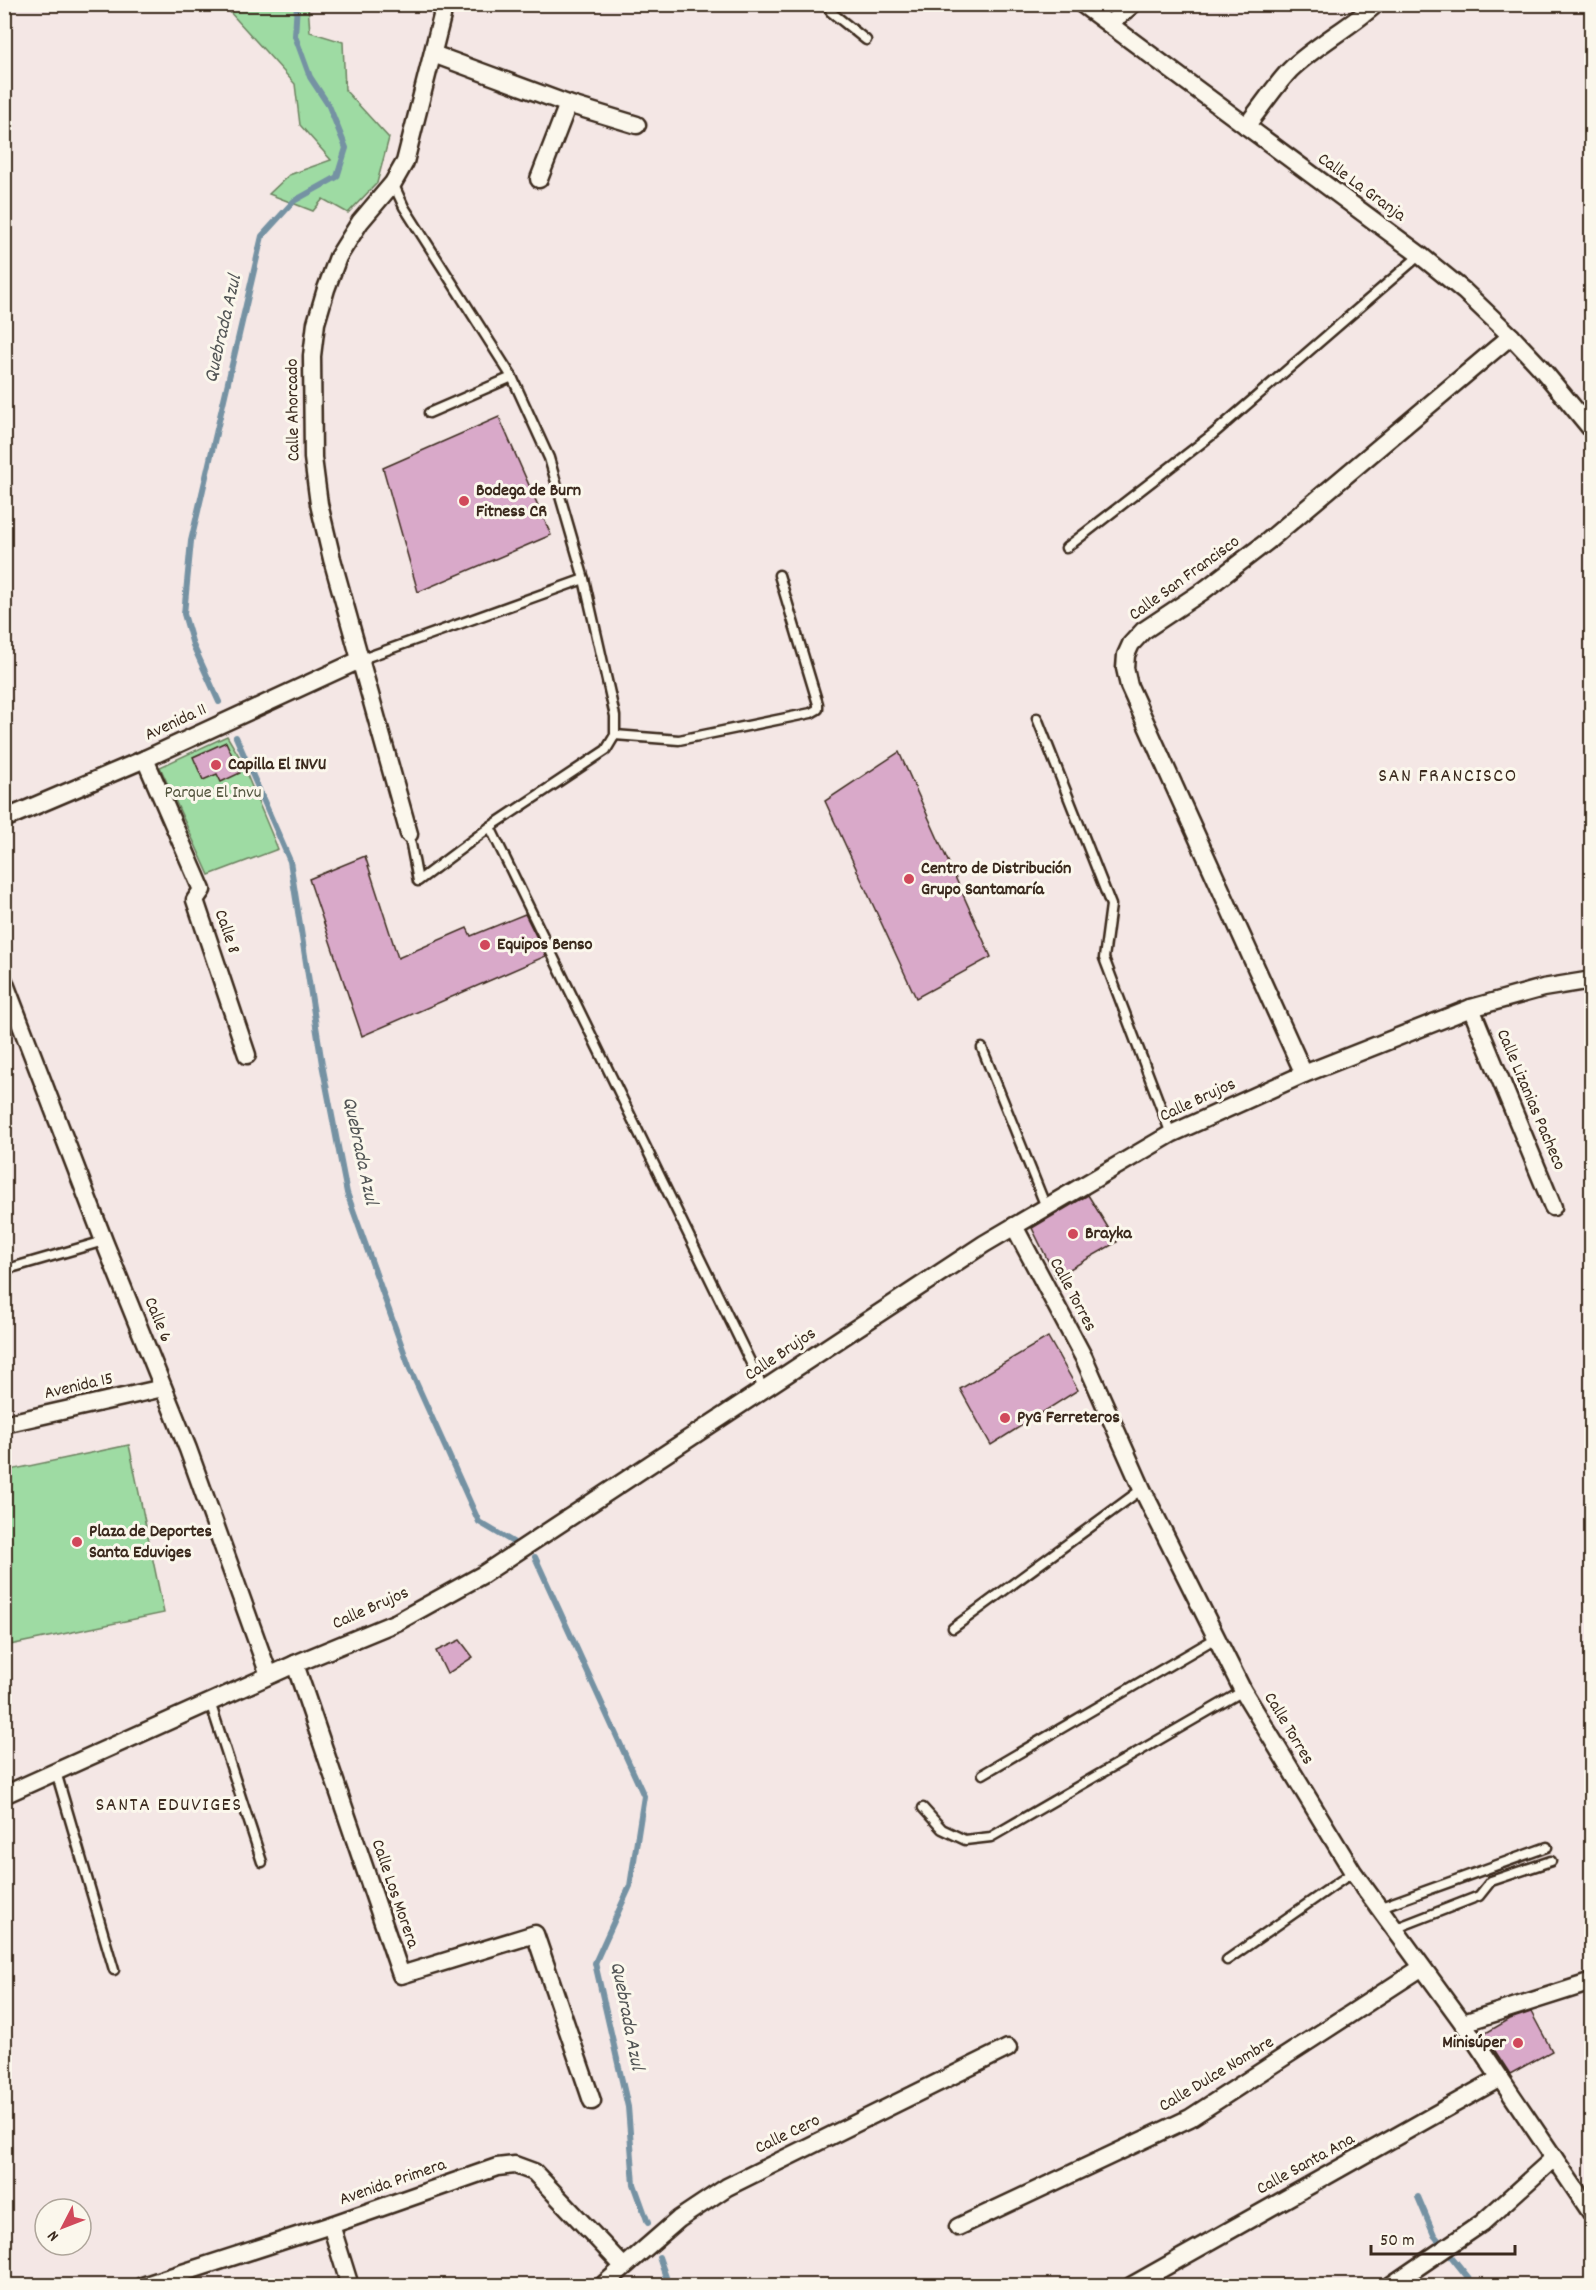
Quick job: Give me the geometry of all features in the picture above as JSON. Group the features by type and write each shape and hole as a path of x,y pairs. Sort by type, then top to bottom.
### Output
{"street":[{"name":"Calle Ahorcado","path":"409,834 362,659 332,559 319,504 313,458 312,356 316,322 338,257 360,222 393,183 405,162 442,16 441,4"},
{"path":"1108,24 1132,4"},
{"path":"1246,126 1290,71 1376,4"},
{"name":"Calle La Granja","path":"1089,6 1108,24 1420,255 1464,291 1511,336 1592,430"},
{"path":"433,54 568,104 637,125"},
{"path":"539,179 568,104"},
{"name":"Calle San Francisco","path":"1304,1074 1129,686 1125,668 1126,655 1131,644 1143,631 1203,591 1268,541 1511,336"},
{"name":"Avenida 11","path":"4,819 145,759 362,659"},
{"name":"Calle 8","path":"145,759 202,890 195,900 246,1055"},
{"name":"Calle Brujos","path":"4,1796 210,1701 397,1622 483,1575 545,1532 1014,1226 1171,1134 1304,1074 1471,1008 1543,988 1592,980"},
{"name":"Calle 6","path":"4,981 104,1241 188,1449 269,1675"},
{"name":"Calle Lizanias Pacheco","path":"1471,1008 1553,1207"},
{"name":"Calle Torres","path":"1014,1226 1084,1358 1142,1489 1243,1691 1377,1908 1462,2023 1592,2214"},
{"name":"Avenida 15","path":"4,1424 163,1388"},
{"name":"Calle Los Morera","path":"295,1664 401,1975 535,1934 592,2101"},
{"name":"Calle Dulce Nombre","path":"958,2227 1190,2118 1421,1968"},
{"path":"1462,2023 1592,1982"},
{"name":"Calle Cero","path":"602,2286 687,2213 727,2187 1008,2048"},
{"name":"Calle Santa Ana","path":"1131,2286 1500,2078"},
{"path":"1390,2286 1482,2223 1554,2158"},
{"name":"Avenida Primera","path":"142,2286 331,2225 497,2167 516,2165 534,2172 623,2266"},
{"path":"331,2225 350,2286"}],"lane":[{"path":"828,4 831,12 866,40"},
{"path":"393,183 404,207 512,377 549,458 584,579 615,716 615,735 606,750 490,827 417,881 409,834"},
{"path":"1066,548 1213,434 1420,255"},
{"path":"429,413 512,377"},
{"path":"615,735 679,740 811,713 818,709 779,574"},
{"path":"362,659 584,579"},
{"path":"1037,718 1111,905 1104,958 1171,1134"},
{"path":"490,827 764,1390"},
{"path":"982,1048 1046,1207"},
{"path":"4,1270 104,1241"},
{"path":"953,1628 1142,1489"},
{"path":"983,1774 1216,1638"},
{"path":"923,1808 942,1829 966,1840 991,1837 1243,1691"},
{"path":"210,1701 262,1862"},
{"path":"56,1772 114,1970"},
{"path":"1377,1908 1547,1847"},
{"path":"1393,1929 1479,1896 1491,1881 1551,1861"},
{"path":"1227,1960 1353,1872"}],"green space":[{"path":"226,5 308,5 310,32 343,42 345,90 389,138 377,183 348,213 323,199 313,211 269,194 289,175 331,160 300,125 295,84 227,9"},
{"name":"Parque El Invu","path":"227,736 239,756 278,849 209,875 160,767"},
{"name":"Plaza de Deportes Santa Eduviges","path":"129,1445 164,1613 5,1646 5,1471"}],"building":[{"name":"Bodega de Burn Fitness CR","path":"499,417 551,535 418,592 383,468"},
{"name":"Capilla El INVU","path":"226,742 240,773 221,782 217,774 203,780 193,757"},
{"name":"Centro de Distribución Grupo Santamaría","path":"899,752 991,957 916,998 825,801"},
{"name":"Equipos Benso","path":"365,856 398,958 467,928 471,936 525,914 546,956 362,1036 309,879"},
{"name":"Brayka","path":"1088,1195 1117,1242 1056,1277 1032,1228"},
{"name":"PyG Ferreteros","path":"1048,1337 1078,1390 991,1445 960,1389"},
{"path":"460,1640 473,1657 447,1674 436,1651"},
{"name":"Minisúper","path":"1531,2012 1552,2051 1510,2074 1484,2034 1510,2019"}],"waterway":[{"name":"Quebrada Azul","path":"219,702 193,645 184,614 191,541 262,236 294,201 337,177 346,148 329,106 310,77 295,36 297,4"},
{"name":"Quebrada Azul","path":"236,737 290,861 322,1064 347,1193 410,1369 479,1522 513,1542"},
{"name":"Quebrada Azul","path":"535,1557 644,1796 630,1886 595,1963 628,2107 634,2184 648,2223"},
{"path":"1418,2197 1434,2235 1475,2286"},
{"name":"Quebrada Azul","path":"659,2257 669,2286"}],"place":[{"name":"Bodega de Burn Fitness CR","path":"464,501"},
{"name":"Capilla El INVU","path":"216,765"},
{"name":"Centro de Distribución Grupo Santamaría","path":"909,879"},
{"name":"Equipos Benso","path":"485,945"},
{"name":"Brayka","path":"1073,1234"},
{"name":"PyG Ferreteros","path":"1005,1418"},
{"name":"Plaza de Deportes Santa Eduviges","path":"77,1542"},
{"name":"Minisúper","path":"1518,2043"}],"district":[{"name":"SAN FRANCISCO","path":"1448,777"},
{"name":"SANTA EDUVIGES","path":"169,1806"}]}
